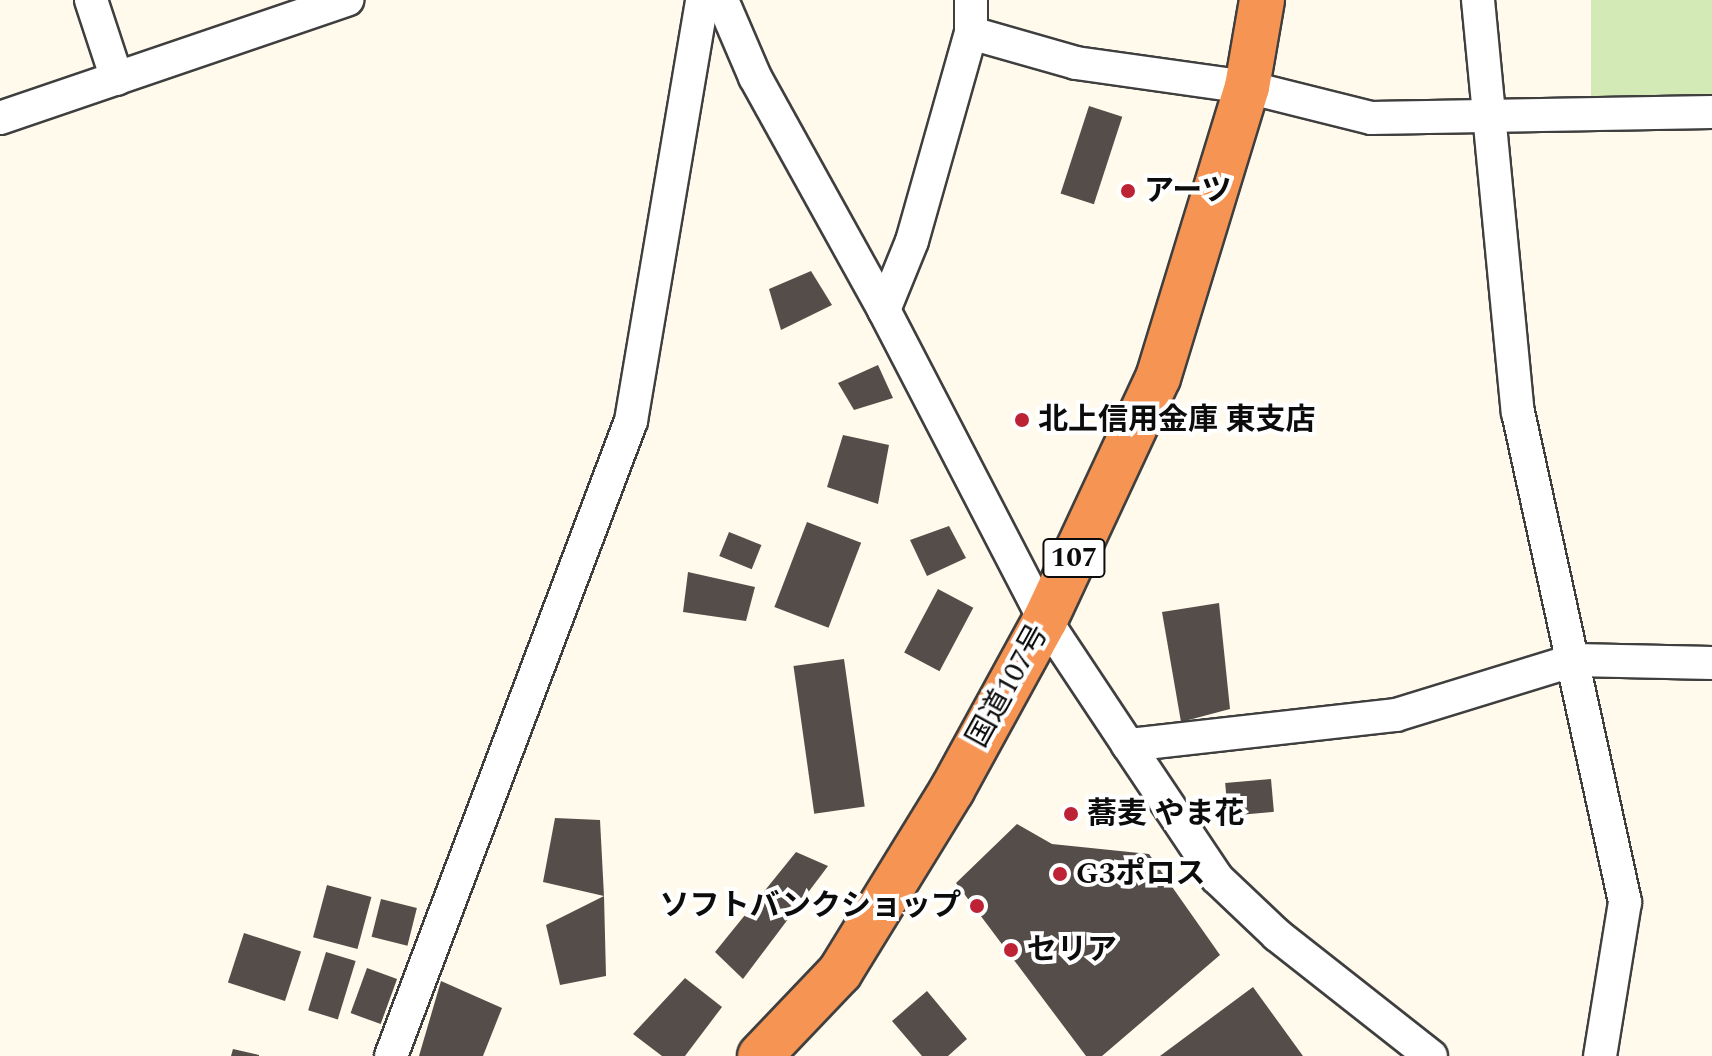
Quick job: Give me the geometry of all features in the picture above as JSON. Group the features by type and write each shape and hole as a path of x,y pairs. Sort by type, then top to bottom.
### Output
{"highway":[{"name":"国道107号","path":"760,1056 840,972 952,790 1045,620 1158,378 1247,87 1262,0"}],"street":[{"path":"91,0 117,79"},
{"path":"0,118 347,0"},
{"path":"391,1056 631,421 702,0"},
{"path":"722,0 755,77 884,310 1045,620 1217,878 1277,935 1431,1056"},
{"path":"884,310 912,241 971,33 971,0"},
{"path":"1478,0 1518,412 1575,660 1625,902 1600,1056"},
{"path":"971,33 1076,63 1247,87 1371,118 1712,112"},
{"path":"1128,745 1396,715 1575,660 1712,663"}],"green space":[{"path":"1591,0 1712,0 1712,98 1591,98"}],"building":[{"path":"1089,106 1122,117 1094,204 1061,193"},
{"path":"811,271 832,305 781,330 769,289"},
{"path":"878,365 893,398 854,410 838,383"},
{"path":"843,435 889,445 878,504 827,487"},
{"path":"807,522 861,543 829,628 774,607"},
{"path":"949,526 966,558 927,576 910,540"},
{"path":"729,532 761,545 752,569 719,556"},
{"path":"688,572 755,587 746,621 683,612"},
{"path":"938,589 973,608 940,671 904,653"},
{"path":"1219,603 1230,709 1181,722 1162,612"},
{"path":"844,659 865,807 814,814 793,666"},
{"path":"1271,779 1274,812 1228,816 1225,783"},
{"path":"555,818 600,820 604,896 543,882"},
{"path":"1017,824 1052,844 1149,854 1220,955 1102,1056 1086,1056 956,883"},
{"path":"796,852 828,866 743,979 715,952"},
{"path":"327,885 371,897 357,949 313,937"},
{"path":"604,896 606,976 560,985 546,925"},
{"path":"381,899 417,908 407,946 372,937"},
{"path":"244,933 301,952 285,1001 228,982"},
{"path":"326,952 356,961 338,1019 308,1010"},
{"path":"367,968 397,979 381,1024 351,1013"},
{"path":"685,978 722,1007 685,1056 662,1056 633,1034"},
{"path":"441,981 502,1008 483,1056 419,1056"},
{"path":"1253,987 1303,1056 1160,1056"},
{"path":"927,991 967,1039 948,1056 922,1056 892,1021"},
{"path":"233,1049 259,1055 259,1056 231,1056"}],"place":[{"name":"アーツ","path":"1128,191"},
{"name":"北上信用金庫 東支店","path":"1022,420"},
{"name":"蕎麦 やま花","path":"1071,814"},
{"name":"G3ポロス","path":"1060,874"},
{"name":"ソフトバンクショップ","path":"977,906"},
{"name":"セリア","path":"1011,950"}]}
